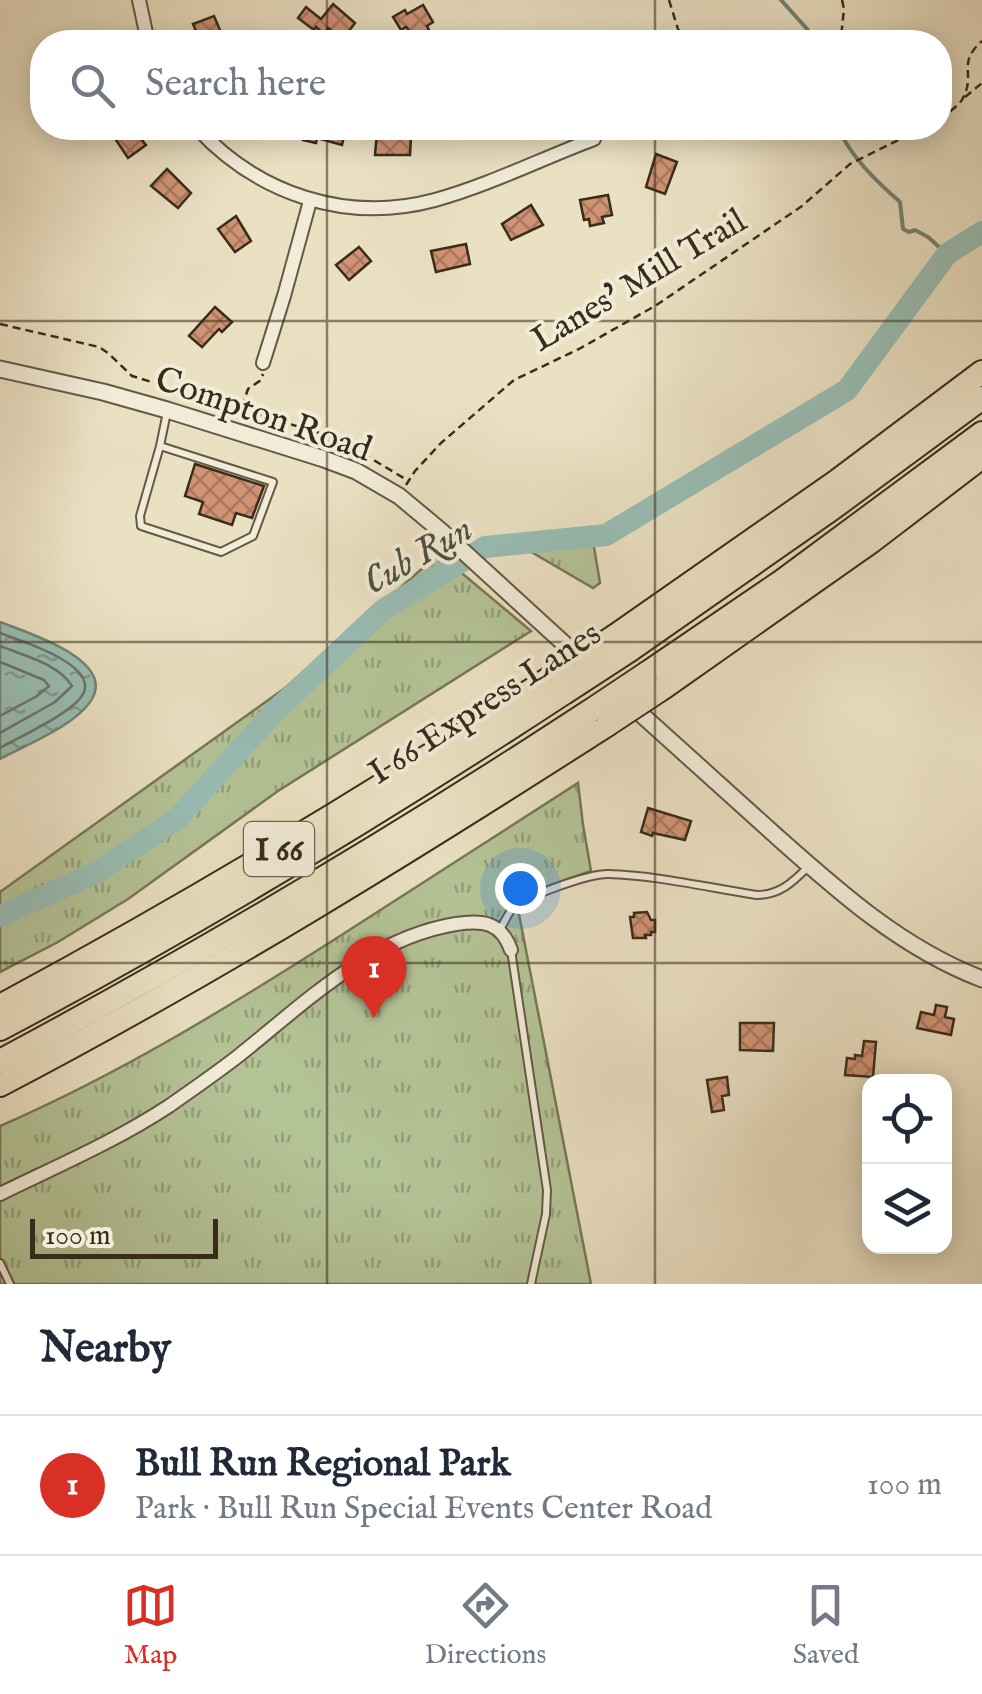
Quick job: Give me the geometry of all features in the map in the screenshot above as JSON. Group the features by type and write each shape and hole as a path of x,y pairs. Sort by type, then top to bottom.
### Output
{"highway":[{"name":"I 66","path":"0,1006 144,927 440,750 557,686 622,643 982,372"},
{"name":"I 66 Express Lanes","path":"622,643 833,508 982,398"},
{"name":"I 66 Express Lanes","path":"655,680 982,433"},
{"name":"I 66","path":"0,1085 160,998 361,880 655,680 872,541 982,457"},
{"name":"I 66 Express Lanes","path":"0,1029 264,880 557,686"},
{"name":"I 66 Express Lanes","path":"0,1061 230,934 480,783 599,718"}],"street":[{"path":"139,0 145,30"},
{"path":"210,140 234,163 288,194 332,206 366,208 430,201 464,191 592,140"},
{"path":"262,363 310,200"},
{"name":"Compton Road","path":"0,369 167,410 324,458 356,472 400,496 442,530 571,650"},
{"path":"642,715 863,911 911,944 982,978"},
{"path":"0,1194 165,1109 329,983 386,947 426,930 486,923 505,936 511,950"}],"lane":[{"path":"160,446 272,482 253,536 221,552 141,526 140,516 167,410"},
{"path":"499,930 513,908 556,887 593,875 636,877 757,896 786,887 810,866"},
{"path":"511,950 547,1190 546,1214 531,1284"},
{"path":"0,1263 10,1284"}],"path":[{"path":"669,0 679,30"},
{"path":"842,0 842,30"},
{"path":"964,98 968,57 982,42"},
{"path":"952,108 982,83"},
{"name":"Lanes' Mill Trail","path":"400,496 408,481 442,443 514,380 579,350 654,306 802,206 850,164 897,140"},
{"path":"0,324 99,348 132,376 326,435 408,481"},
{"path":"241,409 248,389 261,380 266,364 262,363"}],"green space":[{"path":"591,529 600,583 593,588 521,546"},
{"path":"439,554 531,631 278,791 128,899 0,972 0,892 285,688"},
{"path":"578,783 591,871 530,892 517,904 591,1284 0,1284 0,1126 88,1084 216,1013"}],"water":[{"path":"0,622 64,649 91,672 96,685 92,699 75,717 0,759"}],"building":[{"path":"333,4 355,23 350,30 314,30 298,18 306,7 321,19"},
{"path":"423,5 433,22 427,26 429,30 401,30 393,17 405,10 407,14"},
{"path":"214,16 220,30 196,30 193,24"},
{"path":"116,140 142,140 146,145 128,158"},
{"path":"376,140 411,140 410,155 375,155"},
{"path":"656,154 677,162 665,194 646,187"},
{"path":"167,169 191,193 178,208 151,186"},
{"path":"608,195 612,215 602,217 604,223 590,226 589,219 584,220 580,200"},
{"path":"531,205 543,225 511,240 502,224"},
{"path":"236,216 251,241 235,252 218,229"},
{"path":"466,244 470,264 436,272 431,251"},
{"path":"359,247 371,261 349,280 336,265"},
{"path":"215,307 232,322 202,347 189,336"},
{"path":"195,464 264,486 252,518 236,513 232,525 199,514 203,502 185,496"},
{"path":"648,808 691,821 685,840 641,832"},
{"path":"647,912 655,920 655,932 645,935 646,938 633,938 630,917"},
{"path":"936,1005 947,1007 945,1017 954,1019 951,1035 917,1028 921,1012 934,1015"},
{"path":"740,1023 774,1023 773,1051 740,1050"},
{"path":"864,1041 876,1042 873,1074 845,1075 847,1058 862,1056"},
{"path":"727,1077 729,1095 722,1096 724,1110 712,1112 707,1080"}],"waterway":[{"path":"781,0 808,30"},
{"path":"845,140 865,168 900,202 903,229 928,237 947,254"},
{"name":"Cub Run","path":"0,916 93,874 178,818 277,709 383,610 485,547 606,535 847,390 947,254 982,232"}],"place":[{"name":"Bull Run Regional Park","path":"374,1018"}]}
